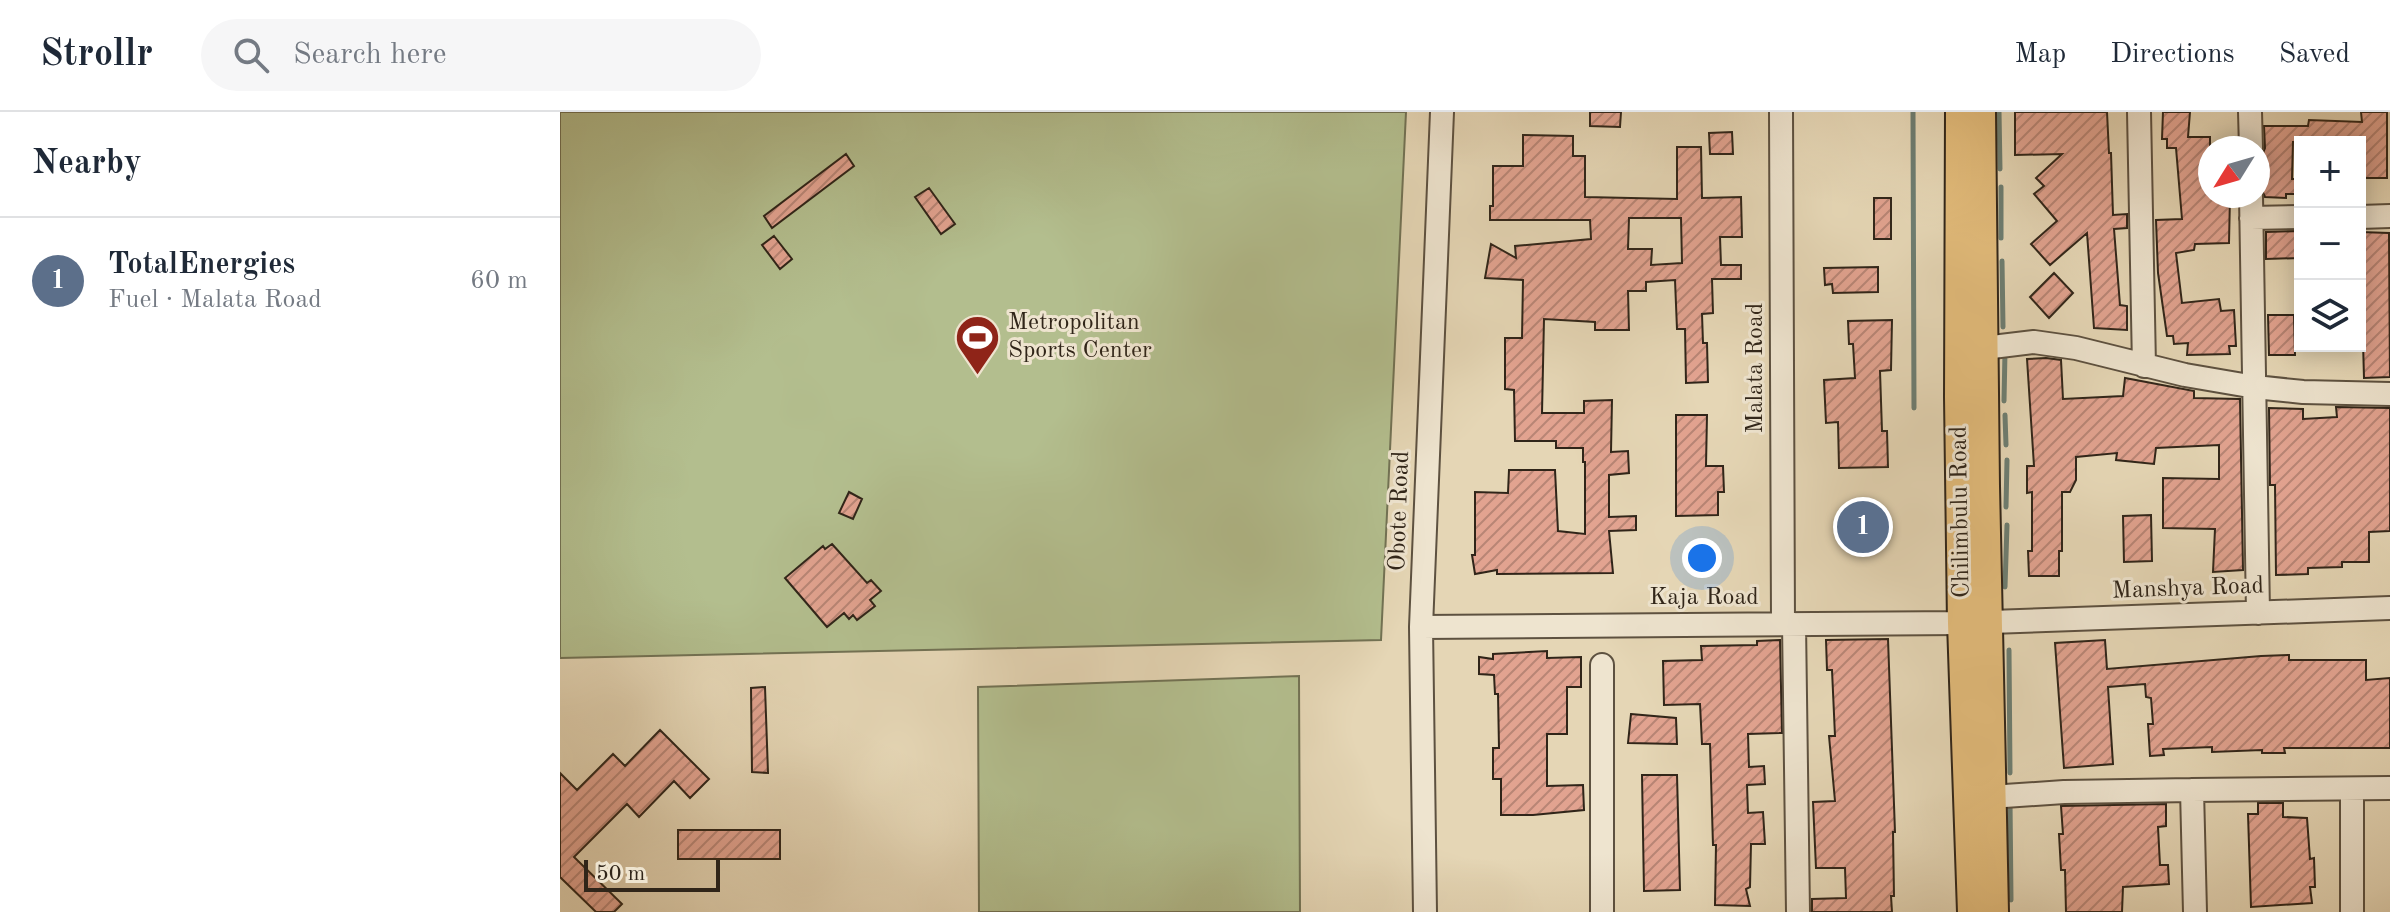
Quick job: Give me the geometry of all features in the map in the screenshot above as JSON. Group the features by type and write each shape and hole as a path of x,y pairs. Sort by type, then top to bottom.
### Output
{"main road":[{"name":"Chilimbulu Road","path":"1960,112 1959,397 1990,797 1994,912"},
{"name":"Chilimbulu Road","path":"1972,912 1975,622 1984,348 1981,112"}],"street":[{"name":"Obote Road","path":"1425,912 1421,627 1442,112"},
{"name":"Malata Road","path":"1781,112 1788,624 1798,912"},
{"path":"2139,112 2144,366"},
{"path":"2250,112 2251,136"},
{"path":"2251,208 2258,613"},
{"path":"2256,208 2294,216"},
{"path":"2366,217 2390,216"},
{"path":"1984,348 2034,342 2076,348 2144,366 2255,387 2303,392 2390,394"},
{"name":"Manshya Road","path":"1975,622 2390,608"},
{"name":"Kaja Road","path":"1421,627 1975,622"},
{"path":"1602,665 1602,912"},
{"path":"1990,797 2064,792 2390,788"},
{"path":"2352,789 2352,912"},
{"path":"2192,790 2195,912"}],"green space":[{"name":"Metropolitan Sports Center","path":"560,112 1406,112 1381,640 560,658"},
{"path":"1299,676 1300,912 979,912 978,687"}],"building":[{"path":"1590,112 1621,112 1620,127 1590,126"},
{"path":"2015,112 2107,112 2113,215 2127,214 2127,228 2114,229 2120,305 2127,306 2127,330 2094,328 2087,233 2050,265 2031,244 2057,221 2034,194 2044,186 2036,178 2062,154 2015,155"},
{"path":"2163,112 2190,112 2188,137 2198,137 2198,208 2230,208 2229,243 2195,244 2194,250 2176,253 2182,303 2219,299 2221,311 2234,310 2236,346 2229,346 2230,354 2187,355 2188,343 2174,344 2173,336 2167,336 2158,273 2156,220 2182,219 2176,148 2167,148 2167,139 2162,139"},
{"path":"2361,112 2387,112 2387,178 2366,178 2366,136 2294,136 2294,194 2286,194 2286,198 2270,197 2270,136 2264,136 2264,126 2308,126 2309,120 2362,122"},
{"path":"1732,132 1733,154 1710,154 1709,133"},
{"path":"1523,135 1573,136 1573,156 1585,156 1585,197 1677,199 1677,147 1701,147 1702,198 1741,197 1742,237 1720,237 1721,265 1741,265 1741,279 1712,279 1713,313 1702,314 1703,343 1707,343 1708,382 1686,383 1685,329 1677,329 1675,280 1646,282 1646,291 1628,291 1629,330 1595,330 1595,322 1544,319 1542,413 1584,413 1584,401 1612,400 1611,452 1628,451 1629,473 1609,475 1609,517 1636,516 1636,530 1609,531 1613,573 1497,574 1497,570 1475,574 1472,555 1475,555 1475,492 1508,493 1509,470 1555,470 1558,531 1585,534 1583,448 1556,448 1556,441 1515,441 1514,390 1505,389 1505,338 1522,338 1523,280 1485,278 1491,244 1516,258 1515,246 1591,239 1590,220 1490,220 1493,166 1523,166","holes":["1629,218 1681,218 1682,263 1651,265 1652,249 1628,249"]},
{"path":"846,154 854,166 772,228 764,216"},
{"path":"929,188 955,224 941,234 915,197"},
{"path":"1874,198 1891,198 1891,239 1874,239"},
{"path":"2294,231 2294,258 2266,259 2266,232"},
{"path":"2366,232 2389,233 2390,377 2364,378"},
{"path":"774,236 792,259 780,269 762,245"},
{"path":"1878,267 1878,292 1833,293 1832,284 1825,285 1824,268"},
{"path":"2054,273 2073,293 2049,318 2030,297"},
{"path":"2268,315 2294,315 2295,355 2269,355"},
{"path":"1892,320 1891,370 1880,371 1882,431 1887,431 1888,467 1839,468 1838,422 1826,423 1824,380 1855,378 1848,321"},
{"path":"2027,359 2061,360 2063,399 2123,396 2125,378 2194,391 2194,398 2240,399 2243,570 2213,572 2215,529 2163,528 2163,478 2219,479 2219,445 2156,448 2154,464 2116,460 2117,453 2076,457 2076,480 2070,492 2062,492 2059,576 2029,576 2032,492 2027,493 2027,466 2034,466"},
{"path":"2336,407 2390,408 2390,531 2369,532 2369,562 2342,562 2342,567 2308,568 2308,574 2276,575 2275,485 2270,485 2269,408 2303,409 2303,419 2337,417"},
{"path":"1676,415 1707,415 1706,466 1723,466 1724,492 1718,492 1718,515 1676,516"},
{"path":"849,492 862,499 853,519 839,513"},
{"path":"2151,515 2152,561 2124,562 2123,516"},
{"path":"832,544 867,583 871,580 881,591 870,600 875,606 857,620 853,615 849,619 844,613 827,627 785,578 823,546 825,549"},
{"path":"1888,639 1895,832 1892,912 1812,912 1812,899 1846,898 1845,868 1816,868 1813,802 1835,801 1829,736 1835,736 1832,670 1827,670 1826,640"},
{"path":"1780,640 1782,733 1748,734 1749,767 1764,766 1765,784 1747,785 1748,813 1763,812 1765,844 1751,844 1750,887 1746,889 1750,906 1715,905 1716,845 1713,845 1710,744 1702,744 1700,704 1664,705 1663,661 1702,660 1701,646 1757,645 1757,641"},
{"path":"2105,640 2107,669 2289,655 2289,660 2366,660 2366,680 2390,678 2390,748 2284,748 2285,753 2262,753 2262,750 2212,752 2212,747 2163,749 2164,755 2150,756 2148,724 2153,724 2151,698 2146,697 2145,684 2108,687 2113,764 2064,768 2055,643"},
{"path":"1547,651 1547,658 1581,657 1581,687 1567,687 1567,734 1547,734 1547,786 1583,785 1584,810 1501,815 1501,779 1493,779 1493,748 1499,748 1498,694 1495,694 1494,675 1479,674 1479,657 1493,659 1493,654"},
{"path":"765,687 768,773 752,772 751,688"},
{"path":"1631,714 1676,718 1677,744 1628,743"},
{"path":"660,730 709,779 690,798 674,781 639,817 627,804 574,857 622,904 614,912 596,912 560,877 560,773 577,790 613,754 625,766"},
{"path":"1642,775 1677,775 1680,890 1644,891"},
{"path":"2258,803 2283,803 2283,817 2307,818 2310,859 2314,858 2315,887 2310,887 2312,903 2251,907 2248,814 2258,814"},
{"path":"2166,804 2166,826 2158,827 2160,865 2168,865 2169,884 2123,887 2122,912 2066,912 2065,870 2061,870 2059,834 2063,834 2061,806"},
{"path":"678,830 780,830 780,859 678,859"}],"waterway":[{"path":"1913,112 1914,408"},
{"path":"1999,112 2000,169"},
{"path":"2001,187 2001,238"},
{"path":"2002,261 2003,327"},
{"path":"2004,401 2005,352"},
{"path":"2005,415 2006,445"},
{"path":"2006,507 2007,460"},
{"path":"2005,587 2007,525"},
{"path":"2009,650 2010,773"},
{"path":"2010,801 2011,900"}],"place":[{"name":"Metropolitan Sports Center","path":"977,376"},
{"name":"TotalEnergies","path":"1863,527"}]}
